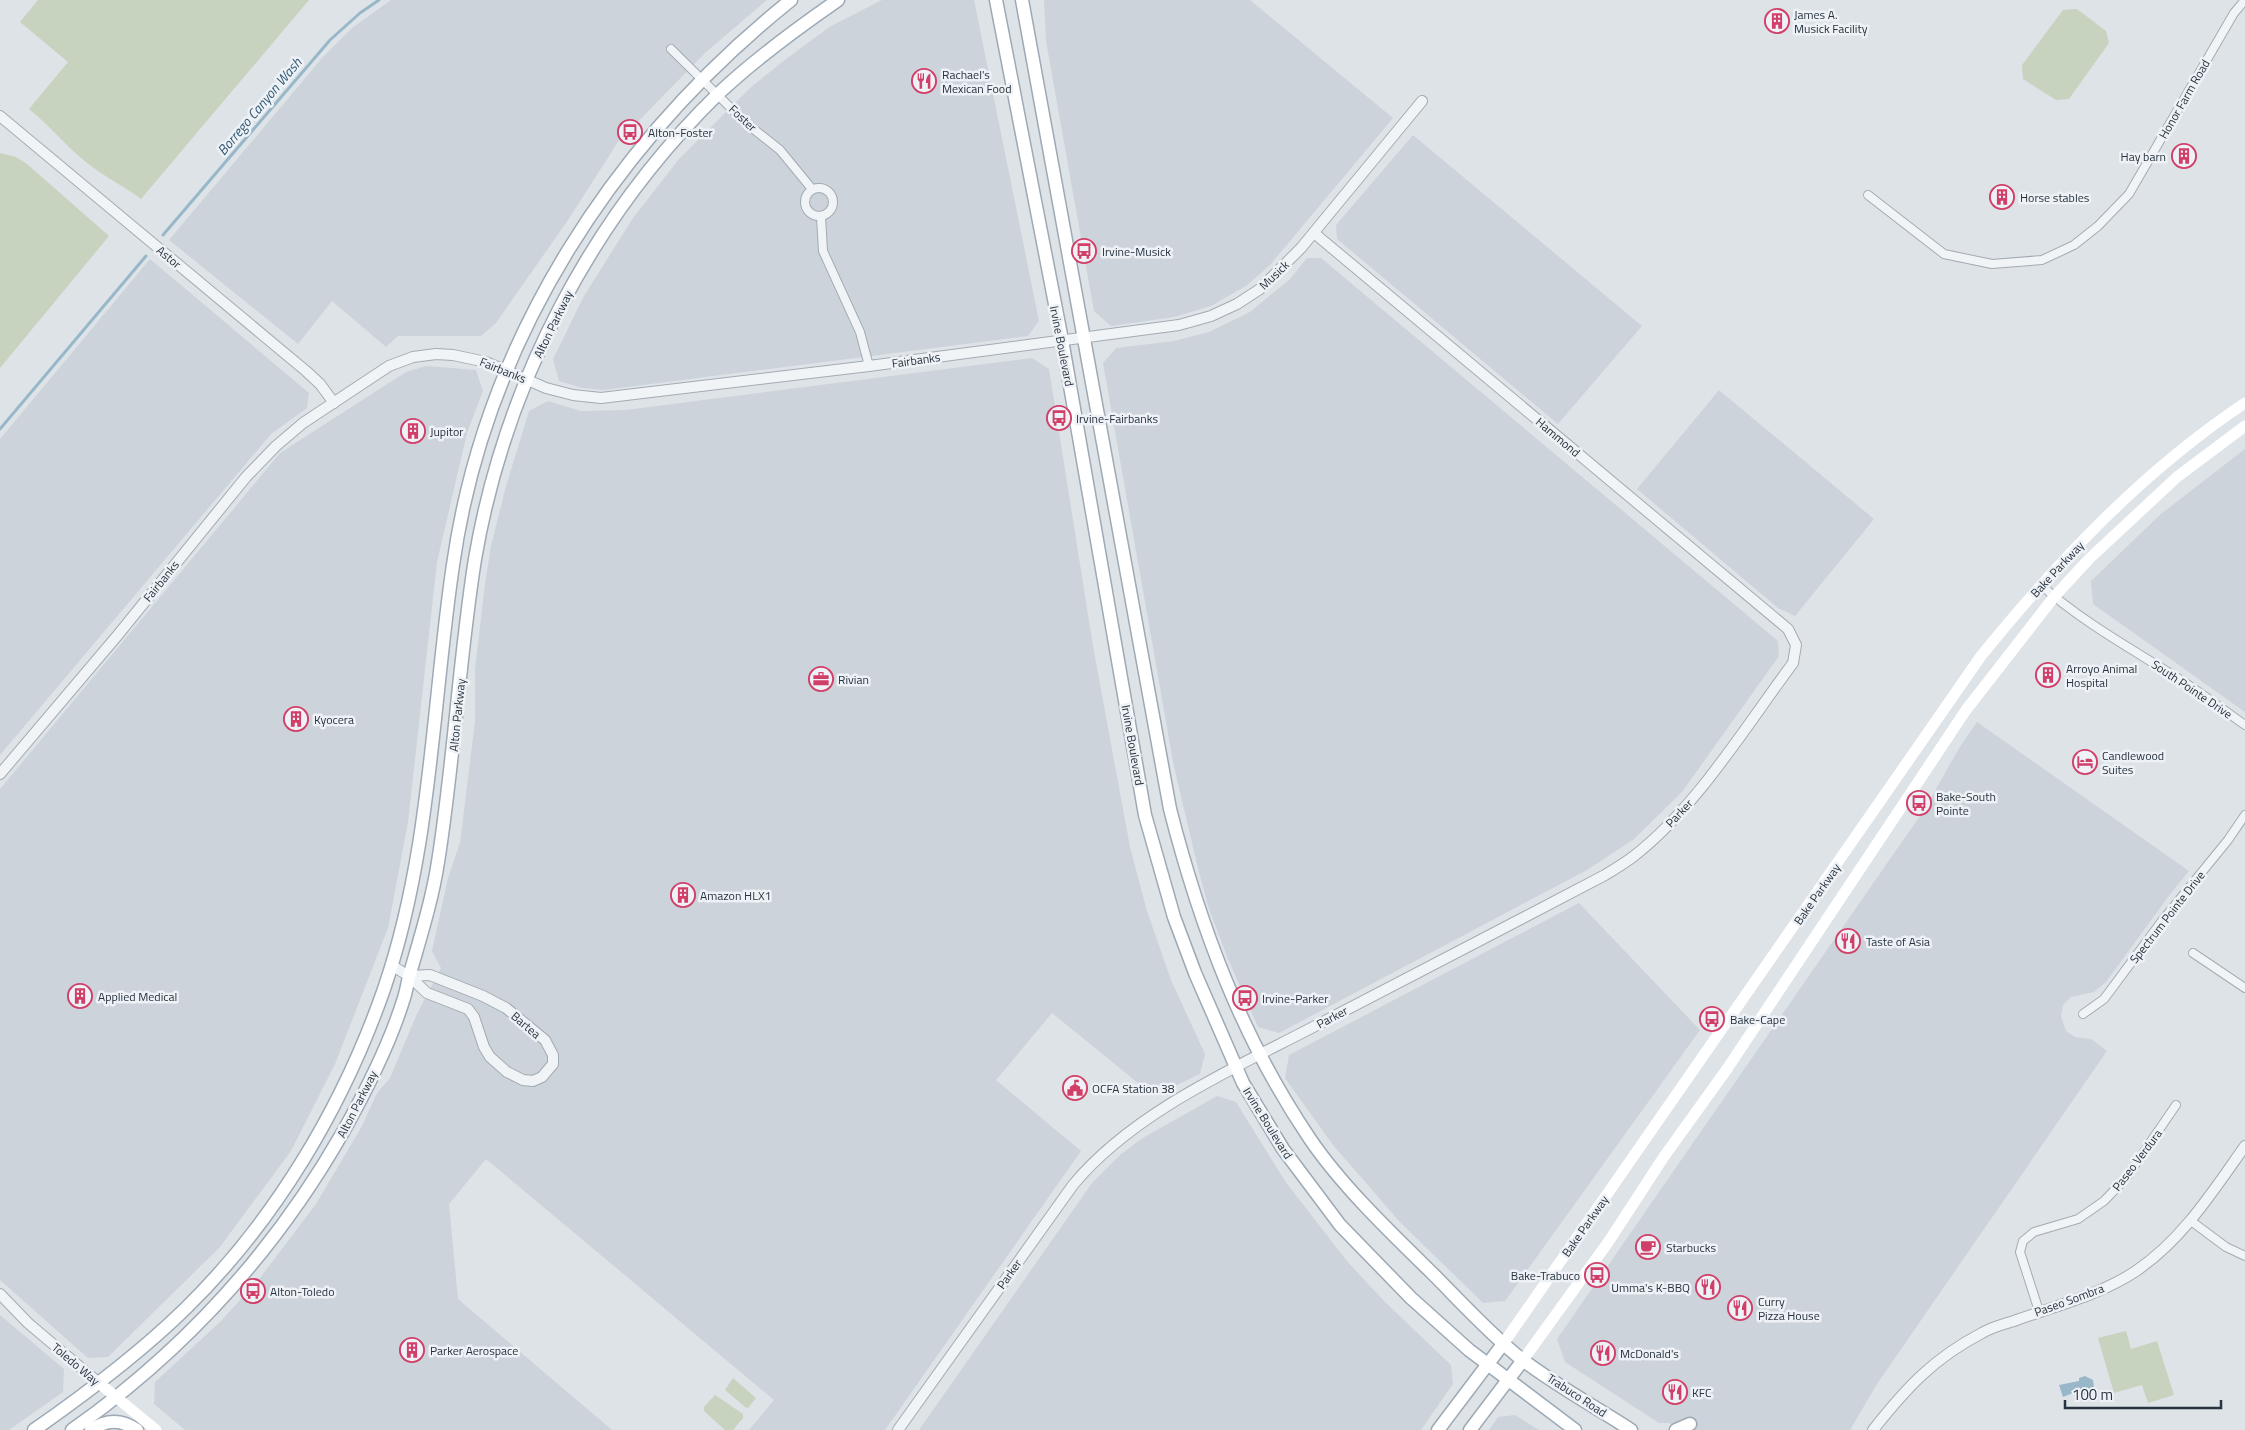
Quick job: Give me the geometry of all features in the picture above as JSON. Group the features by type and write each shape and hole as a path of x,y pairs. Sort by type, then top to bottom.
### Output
{"main road":[{"name":"Alton Parkway","path":"34,1430 99,1383 145,1346 188,1306 227,1263 276,1199 319,1132 340,1093 369,1028 391,965 407,908 421,834 449,591 457,538 476,459 507,371 543,292 591,213 653,132 703,79 754,31 791,0"},
{"name":"Alton Parkway","path":"72,1430 117,1397 169,1353 246,1273 289,1218 316,1177 361,1098 382,1055 404,1000 409,976 425,924 438,864 472,582 480,533 499,457 527,380 557,313 612,220 664,152 718,94 765,53 838,0"},
{"name":"Irvine Boulevard","path":"1022,0 1170,809 1203,926 1259,1056 1311,1140 1359,1198 1503,1344 1522,1360"},
{"name":"Irvine Boulevard","path":"995,3 1062,340 1145,815 1174,917 1194,973 1236,1068 1283,1149 1340,1225 1410,1298 1486,1365 1506,1380"},
{"name":"Bake Parkway","path":"1438,1430 1503,1344 1981,656 2041,585 2110,513 2165,464 2245,403"},
{"name":"Bake Parkway","path":"1470,1430 1609,1241 1663,1158 1727,1070 1966,710 2054,597 2120,529 2177,477 2245,426"},
{"name":"Trabuco Road","path":"1522,1360 1631,1430"},
{"path":"1506,1380 1574,1430"},
{"name":"Toledo Way","path":"99,1383 156,1430"},
{"path":"90,1430 101,1423 113,1421 122,1422 138,1430"},
{"path":"1676,1430 1690,1424 1688,1430"}],"street":[{"name":"Honor Farm Road","path":"1868,195 1944,254 1992,264 2042,260 2074,245 2098,226 2129,194 2234,12 2245,0"},
{"name":"Foster","path":"671,49 746,123 780,150 812,189"},
{"name":"Musick","path":"1062,340 1179,325 1211,316 1237,304 1260,289 1314,233 1422,101"},
{"name":"Astor","path":"0,116 306,371 320,384 334,402"},
{"path":"823,188 832,195 834,200 831,211 821,217 810,214 805,204 805,198 812,189 823,188"},
{"path":"821,217 823,251 860,332 868,366"},
{"name":"Hammond","path":"1314,233 1788,629 1796,646"},
{"name":"Fairbanks","path":"0,774 117,636 246,477 303,422 389,366 413,357 436,354 453,355 486,362 546,388 573,395 601,398 868,366 1062,340"},
{"name":"South Pointe Drive","path":"2041,585 2054,597 2245,725"},
{"name":"Parker","path":"898,1430 1082,1174 1100,1155 1138,1125 1236,1068 1605,875 1633,857 1659,834 1696,795 1794,663 1796,646"},
{"name":"Spectrum Pointe Drive","path":"2084,1014 2104,999 2162,921 2228,840 2245,815"},
{"path":"2193,953 2245,988"},
{"name":"Bartea","path":"391,965 409,976 427,993 468,1009 474,1017 484,1047 490,1057 507,1072 523,1080 533,1080 542,1077 553,1064 553,1055 545,1040 506,1008 430,975 409,976"},
{"name":"Paseo Verdura","path":"2039,1311 2020,1252 2023,1241 2034,1232 2078,1219 2104,1202 2126,1178 2176,1105"},
{"name":"Paseo Sombra","path":"1873,1430 1903,1392 1938,1360 1983,1332 2103,1289 2129,1275 2171,1242 2191,1221 2245,1146"},
{"path":"2191,1221 2226,1247 2245,1256"},
{"name":"Toledo Way","path":"0,1294 28,1323 99,1383"}],"shaded area":[{"path":"391,0 767,0 705,53 618,142 568,220 496,323 481,336 398,336 386,347 332,301 298,344 169,240 322,58 352,28"},
{"path":"882,0 974,0 1039,321 1028,336 604,390 582,388 559,381 553,359 584,296 633,218 679,159 750,88 786,59 831,26"},
{"path":"1044,0 1250,0 1393,118 1270,265 1246,286 1211,306 1174,317 1111,326 1094,311 1046,41"},
{"path":"1413,135 1642,326 1558,424 1337,239 1336,225"},
{"path":"1307,258 1321,258 1778,641 1779,656 1682,792 1634,839 1587,870 1279,1033 1258,1027 1228,959 1209,909 1198,868 1174,767 1103,363 1116,348 1174,341 1209,332 1250,312 1290,279"},
{"path":"150,259 309,393 307,408 271,434 0,755 0,439"},
{"path":"1032,358 1049,369 1093,646 1130,847 1147,911 1171,980 1205,1054 1200,1074 1154,1096 1052,1013 996,1080 1081,1151 885,1430 749,1430 774,1400 486,1159 449,1204 458,1299 612,1430 185,1430 154,1404 155,1382 220,1322 260,1278 316,1204 362,1126 377,1093 390,1078 416,1016 441,968 432,951 448,878 460,843 475,721 475,669 491,546 506,486 529,411 548,401 581,411 626,410"},
{"path":"426,366 476,370 483,391 467,433 437,562 408,822 388,928 335,1064 291,1151 220,1247 108,1357 88,1358 0,1280 0,789 280,453 406,372"},
{"path":"1719,390 1874,519 1795,616 1778,608 1637,489"},
{"path":"2245,449 2245,712 2093,604 2091,581 2161,514"},
{"path":"1977,722 2189,871 2106,982 2094,992 2071,997 2063,1005 2061,1016 2066,1031 2075,1037 2091,1039 2107,1051 1877,1384 1850,1430 1680,1430 1669,1423 1659,1423 1565,1362 1557,1339 1924,810 1961,745"},
{"path":"1579,903 1700,1030 1505,1301 1483,1303 1399,1221 1333,1145 1285,1078 1289,1055"},
{"path":"1217,1096 1236,1102 1285,1181 1346,1260 1384,1301 1451,1365 1453,1384 1421,1430 919,1430 1092,1183 1120,1155 1141,1139"},
{"path":"0,1315 64,1369 63,1392 9,1430 0,1430"},
{"path":"1515,1415 1539,1430 1489,1430 1498,1417"}],"green space":[{"path":"38,0 309,0 141,199 89,164 29,109 68,62 20,22"},
{"path":"2077,9 2106,31 2109,43 2069,99 2056,100 2023,79 2022,65 2063,10"},
{"path":"0,153 16,157 27,164 109,236 0,368"},
{"path":"2126,1331 2131,1349 2157,1341 2174,1395 2148,1403 2142,1385 2114,1393 2098,1338"},
{"path":"733,1378 756,1398 748,1408 725,1390"},
{"path":"715,1395 743,1414 743,1418 733,1430 725,1430 704,1411 704,1407"}],"water":[{"path":"2085,1376 2093,1380 2094,1388 2088,1390 2089,1393 2075,1397 2073,1393 2063,1397 2059,1385 2079,1381 2079,1378"}],"waterway":[{"name":"Borrego Canyon Wash","path":"163,235 330,40 360,13 379,0"},
{"name":"Borrego Canyon Wash","path":"0,429 146,256"}],"place":[{"name":"James A. Musick Facility","path":"1777,21"},
{"name":"Rachael's Mexican Food","path":"924,81"},
{"name":"Alton-Foster","path":"630,132"},
{"name":"Hay barn","path":"2184,156"},
{"name":"Horse stables","path":"2002,197"},
{"name":"Irvine-Musick","path":"1084,251"},
{"name":"Irvine-Fairbanks","path":"1059,418"},
{"name":"Jupitor","path":"413,431"},
{"name":"Arroyo Animal Hospital","path":"2048,675"},
{"name":"Rivian","path":"821,679"},
{"name":"Kyocera","path":"296,719"},
{"name":"Candlewood Suites","path":"2085,762"},
{"name":"Bake-South Pointe","path":"1919,803"},
{"name":"Amazon HLX1","path":"683,895"},
{"name":"Taste of Asia","path":"1848,941"},
{"name":"Applied Medical","path":"80,996"},
{"name":"Irvine-Parker","path":"1245,998"},
{"name":"Bake-Cape","path":"1712,1019"},
{"name":"OCFA Station 38","path":"1075,1088"},
{"name":"Starbucks","path":"1648,1247"},
{"name":"Bake-Trabuco","path":"1597,1275"},
{"name":"Umma's K-BBQ","path":"1708,1287"},
{"name":"Alton-Toledo","path":"253,1291"},
{"name":"Curry Pizza House","path":"1740,1308"},
{"name":"Parker Aerospace","path":"412,1350"},
{"name":"McDonald's","path":"1603,1353"},
{"name":"KFC","path":"1675,1392"}]}
